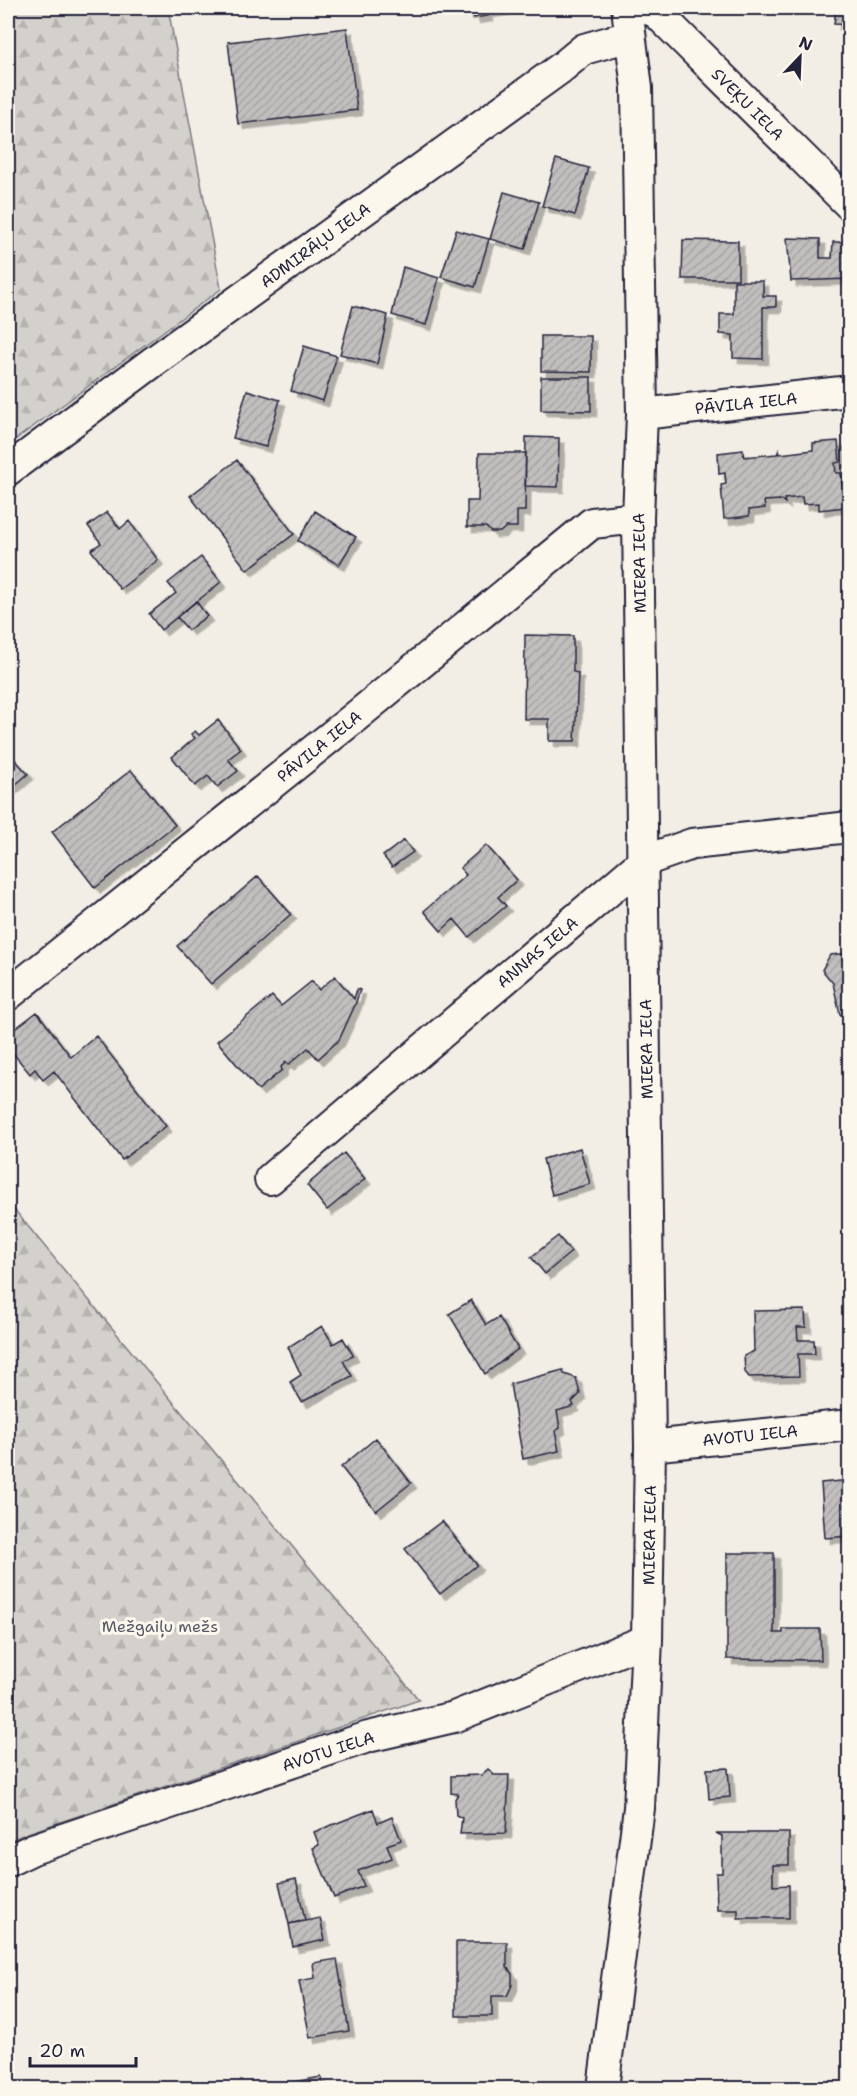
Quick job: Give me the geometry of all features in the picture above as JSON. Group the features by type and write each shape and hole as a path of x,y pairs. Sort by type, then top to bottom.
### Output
{"street":[{"name":"SVEĶU IELA","path":"644,8 656,12 849,205"},
{"name":"MIERA IELA","path":"603,2088 639,1808 647,1640 650,1446 638,518 642,414 637,88 628,22"},
{"name":"ADMIRĀĻU IELA","path":"8,470 584,49 628,22"},
{"name":"PĀVILA IELA","path":"642,414 849,391"},
{"name":"PĀVILA IELA","path":"8,995 354,718 592,523 638,518"},
{"name":"ANNAS IELA","path":"270,1179 644,861 692,844 849,828"},
{"name":"AVOTU IELA","path":"650,1446 849,1425"},
{"name":"AVOTU IELA","path":"8,1861 33,1849 368,1737 454,1717 647,1640"}],"green space":[{"path":"8,8 168,8 221,289 8,445"},
{"name":"Mežgaiļu mežs","path":"8,1202 419,1700 8,1841"}],"building":[{"path":"466,8 513,8 487,12 488,16 474,18 473,13 467,14"},
{"path":"836,9 850,10 850,25 834,24"},
{"path":"347,28 357,110 238,124 228,42"},
{"path":"556,159 589,168 575,215 542,206"},
{"path":"504,192 539,202 525,249 490,239"},
{"path":"456,230 489,239 475,287 441,277"},
{"path":"787,238 820,239 820,258 832,258 833,242 850,242 850,279 791,281"},
{"path":"683,240 738,241 738,279 682,279"},
{"path":"403,267 439,278 426,325 392,315"},
{"path":"734,281 763,281 763,296 776,296 776,307 763,307 763,359 733,358 733,335 720,334 720,314 734,314"},
{"path":"353,306 388,315 377,364 340,354"},
{"path":"541,336 591,336 591,372 541,371"},
{"path":"304,346 337,356 323,401 291,391"},
{"path":"541,377 591,377 591,411 541,410"},
{"path":"247,390 280,400 266,447 233,438"},
{"path":"526,437 559,438 558,487 525,486"},
{"path":"838,441 840,462 835,463 836,473 841,473 845,507 819,510 819,503 803,504 802,497 784,499 785,503 781,500 764,501 765,508 749,510 749,516 724,519 721,485 726,484 725,473 719,474 718,453 743,450 744,457 777,454 779,450 780,454 813,450 813,443"},
{"path":"479,453 526,453 525,511 517,511 517,527 506,527 500,532 491,532 486,527 467,527 467,501 478,501"},
{"path":"237,460 294,534 247,570 190,496"},
{"path":"315,511 356,537 339,565 298,541"},
{"path":"107,512 120,529 129,521 158,560 120,589 91,550 101,543 88,526"},
{"path":"201,557 221,582 161,630 149,614 176,593 168,583"},
{"path":"196,601 207,616 188,630 177,617"},
{"path":"525,635 573,636 573,672 578,673 575,741 549,741 549,719 524,719"},
{"path":"218,720 241,749 228,759 238,771 217,787 208,776 195,786 172,757 195,738 191,734 195,731 199,735"},
{"path":"8,752 28,774 8,791"},
{"path":"131,770 175,825 95,888 52,832"},
{"path":"404,840 413,852 392,867 383,856"},
{"path":"486,845 517,880 498,897 506,906 469,937 454,919 441,931 424,911 466,875 460,868"},
{"path":"258,876 291,914 211,984 177,946"},
{"path":"850,953 850,1014 840,1015 833,983 822,970 830,955"},
{"path":"335,976 354,999 357,989 360,990 339,1040 318,1059 308,1048 288,1065 286,1062 281,1067 282,1070 258,1090 217,1041 272,996 281,1006 312,981 319,990"},
{"path":"37,1012 71,1057 96,1036 166,1126 122,1160 54,1071 43,1080 35,1069 30,1074 8,1047 8,1034"},
{"path":"580,1148 590,1184 552,1195 543,1159"},
{"path":"344,1153 365,1179 327,1210 307,1185"},
{"path":"558,1236 571,1252 545,1274 531,1257"},
{"path":"471,1300 486,1325 499,1317 518,1349 485,1374 449,1314"},
{"path":"805,1310 806,1327 797,1327 798,1340 814,1340 815,1354 798,1354 799,1376 749,1377 745,1372 744,1356 754,1351 753,1311"},
{"path":"322,1326 333,1344 343,1338 353,1355 343,1361 352,1376 302,1402 290,1382 301,1375 288,1347"},
{"path":"563,1370 564,1374 576,1378 580,1394 572,1402 574,1406 557,1411 560,1428 555,1431 559,1451 523,1459 510,1384"},
{"path":"376,1438 411,1483 376,1511 341,1467"},
{"path":"850,1480 850,1536 825,1538 821,1483"},
{"path":"442,1521 477,1565 440,1594 405,1549"},
{"path":"727,1553 774,1553 774,1633 783,1633 783,1629 820,1629 821,1660 727,1659"},
{"path":"728,1768 730,1797 709,1799 707,1769"},
{"path":"488,1769 494,1775 509,1775 506,1833 460,1834 462,1818 456,1815 455,1799 458,1794 451,1793 451,1776 481,1775"},
{"path":"373,1809 378,1823 392,1817 401,1840 387,1845 392,1858 358,1871 364,1886 334,1898 313,1848 319,1845 314,1832"},
{"path":"716,1833 789,1833 789,1865 773,1865 773,1886 789,1885 789,1918 738,1918 738,1910 717,1910 716,1873 722,1873 722,1836"},
{"path":"296,1879 305,1920 289,1924 279,1883"},
{"path":"320,1918 325,1940 293,1947 289,1924"},
{"path":"456,1942 507,1942 507,1967 512,1974 512,1985 507,1996 492,1996 492,2016 456,2016"},
{"path":"337,1959 349,2031 310,2038 299,1981 315,1978 313,1963"},
{"path":"321,2077 324,2088 276,2088 275,2085"}]}
